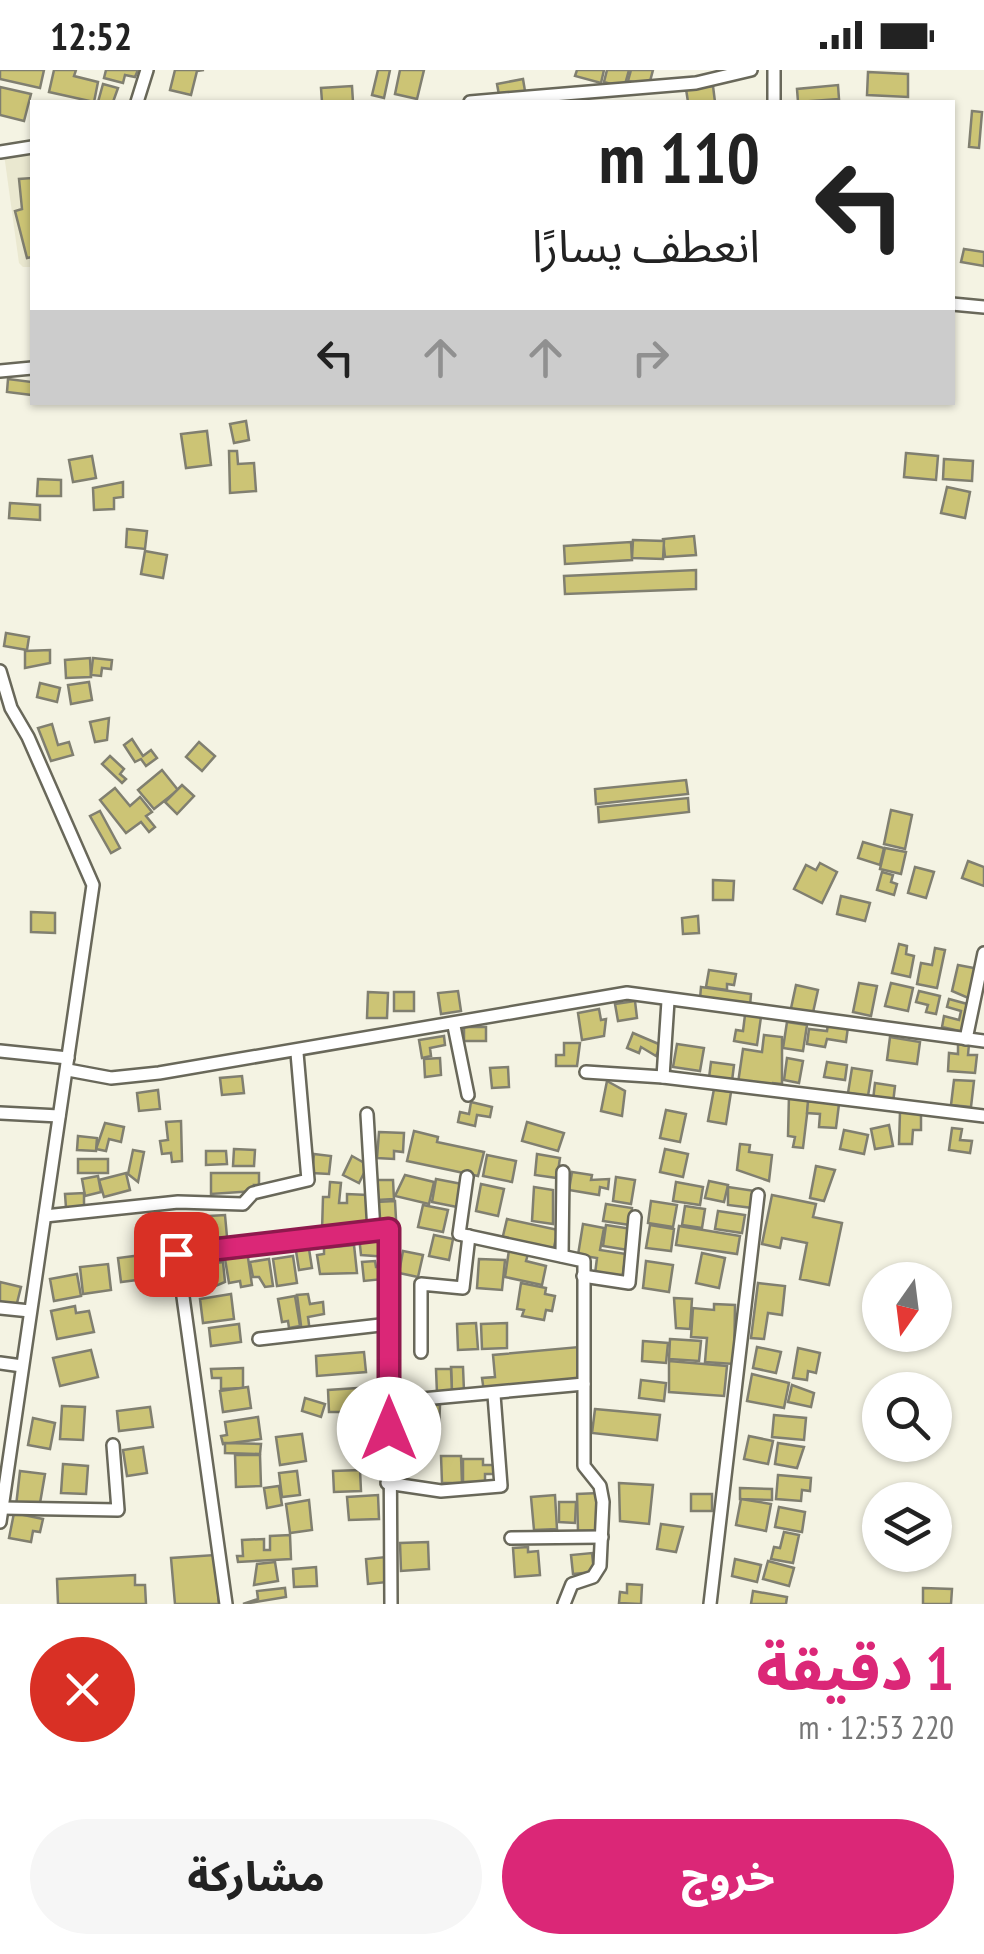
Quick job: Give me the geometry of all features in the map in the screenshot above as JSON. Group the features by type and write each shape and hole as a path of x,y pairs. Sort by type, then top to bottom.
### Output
{"street":[{"path":"138,100 147,70"},
{"path":"522,100 626,96 751,70"},
{"path":"774,70 774,100"},
{"path":"0,152 30,146"},
{"path":"955,304 984,306"},
{"path":"0,371 30,368"},
{"path":"0,671 10,708 28,736 93,886 0,1522"},
{"path":"966,1039 984,954"},
{"path":"0,1052 68,1064 111,1078 297,1052 627,993 984,1042"},
{"path":"663,1077 668,1001"},
{"path":"454,1026 468,1095"},
{"path":"45,1216 178,1202 243,1204 253,1193 308,1180 297,1052"},
{"path":"586,1072 663,1077 984,1116"},
{"path":"0,1113 59,1116"},
{"path":"368,1114 374,1230"},
{"path":"562,1256 563,1172"},
{"path":"466,1177 459,1234 584,1261 584,1466 600,1486 602,1537 600,1566 592,1577 572,1584 564,1604"},
{"path":"710,1604 758,1194"},
{"path":"583,1276 630,1283 635,1217"},
{"path":"226,1604 176,1254 389,1229 390,1604"},
{"path":"421,1352 421,1284 463,1288 468,1236"},
{"path":"0,1308 30,1312"},
{"path":"258,1339 388,1324"},
{"path":"0,1363 22,1366"},
{"path":"390,1402 584,1384"},
{"path":"388,1483 441,1491 500,1486 494,1394"},
{"path":"2,1508 118,1510 122,1507 113,1445"},
{"path":"511,1538 602,1537"}],"shaded area":[{"path":"30,151 30,267 19,263 4,154"}],"building":[{"path":"0,70 44,70 40,88 0,79"},
{"path":"54,70 76,70 74,76 98,82 94,100 49,92"},
{"path":"106,70 138,70 135,77 125,75 123,83 104,78"},
{"path":"175,70 204,70 197,71 191,95 170,90"},
{"path":"378,70 390,70 384,98 372,95"},
{"path":"400,70 424,70 417,99 395,94"},
{"path":"577,70 604,70 601,83 575,76"},
{"path":"607,70 629,70 624,88 604,82"},
{"path":"631,70 653,70 649,85 628,81"},
{"path":"868,72 908,74 908,97 867,95"},
{"path":"523,79 525,91 499,95 497,84"},
{"path":"103,84 118,88 114,100 99,100"},
{"path":"838,85 839,99 798,100 797,89"},
{"path":"352,86 353,100 322,100 321,88"},
{"path":"713,86 715,100 688,100 686,89"},
{"path":"0,87 31,94 24,121 0,115"},
{"path":"972,111 982,112 979,148 969,147"},
{"path":"30,178 27,258 15,211 22,209 19,179"},
{"path":"964,249 984,252 984,266 961,262"},
{"path":"8,379 30,382 30,395 7,392"},
{"path":"246,421 249,440 234,443 230,424"},
{"path":"207,431 211,465 186,468 181,434"},
{"path":"229,451 237,451 238,464 254,463 256,491 230,493"},
{"path":"906,453 938,456 936,480 904,477"},
{"path":"92,456 96,478 73,482 69,460"},
{"path":"944,459 973,461 972,481 943,479"},
{"path":"38,479 61,480 61,496 37,496"},
{"path":"123,482 123,497 114,498 114,509 94,510 93,488"},
{"path":"947,487 970,492 965,518 941,513"},
{"path":"10,503 40,505 40,520 9,518"},
{"path":"127,529 147,531 145,549 126,547"},
{"path":"694,536 696,555 665,557 663,539"},
{"path":"633,540 664,541 663,559 632,558"},
{"path":"631,542 632,560 565,564 564,546"},
{"path":"145,551 167,555 163,578 141,574"},
{"path":"696,570 696,589 565,594 564,576"},
{"path":"6,633 29,637 27,650 4,646"},
{"path":"50,650 50,663 25,668 25,651"},
{"path":"90,658 91,677 66,678 65,660"},
{"path":"93,658 112,660 111,669 102,668 101,676 91,675"},
{"path":"89,682 92,700 71,704 68,685"},
{"path":"40,683 60,688 57,702 37,697"},
{"path":"109,718 107,740 95,742 90,722"},
{"path":"52,724 58,745 69,742 73,755 51,761 38,728"},
{"path":"132,739 143,756 151,750 157,758 146,766 141,759 135,762 124,745"},
{"path":"199,742 215,756 202,771 186,757"},
{"path":"110,756 124,769 120,774 126,779 122,783 102,764"},
{"path":"162,770 178,790 154,809 138,790"},
{"path":"686,780 688,794 596,804 595,789"},
{"path":"182,785 194,796 177,814 165,802"},
{"path":"115,788 130,806 140,797 152,812 146,816 155,827 149,832 141,822 126,833 100,800"},
{"path":"688,798 689,812 599,822 598,807"},
{"path":"891,810 912,815 905,849 884,844"},
{"path":"100,811 120,848 111,853 90,816"},
{"path":"863,842 884,848 880,865 858,858"},
{"path":"885,848 906,852 901,874 880,869"},
{"path":"968,861 984,867 984,886 962,878"},
{"path":"820,863 837,872 822,903 794,889 806,865 816,870"},
{"path":"915,867 934,872 926,898 908,893"},
{"path":"882,872 893,875 891,882 897,884 894,895 877,890"},
{"path":"713,880 734,881 733,900 713,900"},
{"path":"841,896 870,903 865,921 837,914"},
{"path":"31,912 55,913 55,933 31,932"},
{"path":"698,916 699,933 683,934 682,918"},
{"path":"899,944 907,946 906,954 914,956 910,977 892,973"},
{"path":"935,948 945,950 937,988 917,984 921,963 932,965"},
{"path":"958,965 979,969 973,1000 952,991"},
{"path":"709,970 736,974 734,985 727,984 727,990 706,987"},
{"path":"859,983 877,986 871,1016 853,1012"},
{"path":"891,983 913,988 908,1011 885,1006"},
{"path":"796,985 818,990 812,1017 790,1013"},
{"path":"701,987 751,994 750,1006 700,999"},
{"path":"458,991 461,1011 441,1014 438,993"},
{"path":"919,991 940,996 936,1014 926,1012 928,1005 916,1002"},
{"path":"368,992 388,993 387,1018 367,1018"},
{"path":"394,992 414,992 414,1011 394,1011"},
{"path":"949,999 971,1005 964,1032 942,1027 944,1016 959,1020 961,1011 947,1007"},
{"path":"635,1001 637,1018 618,1021 615,1004"},
{"path":"599,1009 601,1020 606,1019 604,1036 582,1040 578,1013"},
{"path":"745,1015 761,1017 757,1045 734,1041 736,1030 743,1031"},
{"path":"787,1022 807,1025 803,1051 783,1048"},
{"path":"828,1024 848,1027 846,1042 827,1039 825,1047 807,1044 809,1029 827,1031"},
{"path":"464,1027 486,1027 486,1041 464,1041"},
{"path":"633,1033 661,1045 656,1056 641,1047 639,1053 627,1048"},
{"path":"764,1035 782,1037 782,1084 773,1083 772,1088 738,1083 743,1049 762,1052"},
{"path":"444,1036 445,1045 430,1048 431,1056 422,1058 419,1040"},
{"path":"890,1037 920,1042 917,1064 887,1060"},
{"path":"564,1043 580,1043 577,1066 556,1066 556,1055 564,1055"},
{"path":"958,1043 969,1044 968,1055 977,1055 975,1073 948,1071 949,1053 958,1054"},
{"path":"677,1044 704,1048 700,1071 673,1067"},
{"path":"440,1058 441,1075 425,1077 424,1059"},
{"path":"787,1058 803,1061 799,1083 784,1080"},
{"path":"711,1062 734,1065 732,1081 709,1078"},
{"path":"827,1062 847,1065 845,1080 824,1077"},
{"path":"508,1067 509,1087 492,1088 490,1068"},
{"path":"852,1068 872,1071 868,1096 848,1093"},
{"path":"242,1076 244,1093 222,1095 220,1078"},
{"path":"954,1080 974,1081 971,1107 951,1105"},
{"path":"607,1081 625,1091 622,1116 601,1111"},
{"path":"875,1083 895,1086 893,1103 873,1100"},
{"path":"714,1089 731,1092 726,1124 708,1121"},
{"path":"158,1090 160,1109 139,1111 137,1093"},
{"path":"789,1095 809,1098 803,1148 793,1147 795,1137 788,1136"},
{"path":"808,1101 839,1104 836,1128 819,1127 820,1114 807,1113"},
{"path":"471,1102 492,1107 490,1117 477,1115 475,1126 458,1122 460,1112 469,1114"},
{"path":"666,1110 686,1114 680,1142 660,1138"},
{"path":"900,1112 921,1112 921,1130 913,1130 912,1144 899,1144"},
{"path":"181,1121 182,1161 172,1162 171,1153 162,1154 160,1141 168,1140 166,1122"},
{"path":"527,1122 564,1133 558,1151 522,1141"},
{"path":"105,1123 124,1127 121,1142 109,1139 106,1151 96,1149"},
{"path":"889,1125 893,1146 875,1149 871,1129"},
{"path":"952,1128 962,1129 960,1140 972,1141 970,1153 949,1150"},
{"path":"844,1130 868,1135 864,1154 840,1149"},
{"path":"414,1131 438,1137 437,1142 484,1152 478,1176 407,1161"},
{"path":"379,1132 404,1133 403,1152 394,1151 394,1159 377,1158"},
{"path":"78,1136 97,1138 96,1151 77,1150"},
{"path":"740,1144 750,1145 749,1152 772,1155 769,1181 737,1170"},
{"path":"234,1149 255,1150 254,1166 233,1166"},
{"path":"665,1149 688,1154 683,1177 660,1172"},
{"path":"133,1150 144,1152 138,1182 128,1174"},
{"path":"206,1151 226,1151 227,1164 206,1165"},
{"path":"314,1154 331,1156 329,1174 312,1173"},
{"path":"537,1154 560,1158 557,1178 535,1175"},
{"path":"487,1155 516,1161 512,1182 483,1176"},
{"path":"352,1156 368,1165 359,1183 343,1175"},
{"path":"78,1159 108,1159 108,1173 78,1173"},
{"path":"816,1166 835,1170 824,1201 810,1198"},
{"path":"572,1172 592,1175 591,1180 609,1179 608,1189 600,1187 599,1195 569,1190"},
{"path":"126,1173 130,1190 104,1197 99,1180"},
{"path":"211,1173 259,1173 259,1185 254,1185 255,1191 211,1194"},
{"path":"405,1175 434,1182 429,1204 395,1196"},
{"path":"98,1176 101,1192 85,1196 82,1179"},
{"path":"616,1177 635,1180 631,1204 613,1201"},
{"path":"436,1179 462,1184 457,1207 432,1202"},
{"path":"377,1180 393,1180 394,1199 377,1200"},
{"path":"709,1181 728,1185 724,1202 705,1198"},
{"path":"330,1182 341,1183 339,1203 347,1203 347,1194 368,1195 367,1228 322,1231 323,1197 329,1197"},
{"path":"676,1182 703,1187 700,1205 673,1201"},
{"path":"481,1184 504,1189 498,1216 476,1211"},
{"path":"534,1187 553,1190 553,1224 532,1221"},
{"path":"728,1187 755,1191 753,1208 728,1205"},
{"path":"84,1193 84,1207 66,1208 65,1194"},
{"path":"772,1195 816,1204 813,1217 842,1223 829,1285 800,1279 807,1243 782,1238 780,1248 762,1244"},
{"path":"395,1201 396,1219 377,1221 376,1202"},
{"path":"651,1201 677,1205 673,1227 648,1223"},
{"path":"606,1204 632,1208 630,1225 603,1221"},
{"path":"423,1205 448,1210 443,1232 418,1227"},
{"path":"685,1206 705,1209 702,1228 682,1225"},
{"path":"718,1211 745,1215 742,1233 715,1229"},
{"path":"194,1215 196,1243 175,1245 173,1216"},
{"path":"225,1215 227,1237 210,1238 209,1216"},
{"path":"507,1219 558,1230 553,1251 502,1240"},
{"path":"140,1223 161,1223 161,1240 140,1240"},
{"path":"583,1224 604,1228 600,1250 626,1254 622,1279 595,1274 597,1258 578,1255"},
{"path":"606,1225 632,1229 628,1250 603,1246"},
{"path":"650,1225 674,1229 671,1251 646,1248"},
{"path":"679,1226 740,1236 737,1254 676,1245"},
{"path":"380,1234 382,1251 387,1250 388,1257 361,1255 359,1236"},
{"path":"434,1235 453,1239 449,1260 429,1256"},
{"path":"354,1245 357,1273 320,1274 317,1255 324,1254 324,1248"},
{"path":"172,1247 173,1262 167,1263 168,1268 153,1270 150,1249"},
{"path":"309,1249 312,1268 299,1270 296,1251"},
{"path":"509,1250 528,1254 526,1261 546,1266 542,1285 505,1277"},
{"path":"247,1251 252,1285 229,1283 225,1259"},
{"path":"403,1251 423,1255 418,1277 399,1273"},
{"path":"702,1253 725,1258 719,1288 696,1283"},
{"path":"150,1254 153,1278 121,1282 118,1258"},
{"path":"293,1256 297,1283 277,1286 273,1259"},
{"path":"269,1259 273,1286 265,1287 259,1277 253,1277 250,1262"},
{"path":"479,1259 505,1260 502,1290 477,1288"},
{"path":"375,1261 376,1267 383,1267 384,1279 364,1281 362,1262"},
{"path":"646,1261 673,1265 669,1292 643,1288"},
{"path":"223,1262 225,1282 204,1291 201,1265"},
{"path":"108,1264 111,1290 83,1294 80,1267"},
{"path":"77,1274 81,1296 54,1301 50,1279"},
{"path":"0,1282 21,1287 16,1307 0,1303"},
{"path":"521,1283 546,1288 545,1294 555,1296 552,1311 546,1310 544,1320 522,1316 524,1310 517,1309"},
{"path":"758,1283 785,1286 782,1315 768,1313 764,1339 751,1338"},
{"path":"231,1294 234,1319 203,1323 200,1299"},
{"path":"308,1294 310,1304 323,1302 324,1314 308,1317 310,1332 302,1333 297,1295"},
{"path":"295,1296 300,1326 289,1328 288,1321 282,1322 278,1299"},
{"path":"674,1298 692,1299 690,1329 676,1328"},
{"path":"714,1304 735,1305 734,1364 705,1362 707,1338 691,1337 693,1308 714,1310"},
{"path":"75,1306 76,1313 89,1311 94,1332 57,1339 51,1311"},
{"path":"476,1323 478,1349 458,1350 457,1324"},
{"path":"507,1323 507,1348 482,1349 481,1324"},
{"path":"239,1324 241,1342 211,1346 209,1328"},
{"path":"670,1339 701,1341 699,1361 669,1359"},
{"path":"643,1341 668,1343 666,1363 642,1361"},
{"path":"579,1347 582,1383 484,1392 482,1378 495,1377 493,1355"},
{"path":"757,1347 781,1352 776,1373 753,1368"},
{"path":"798,1348 820,1353 816,1373 808,1371 807,1380 793,1378"},
{"path":"91,1350 98,1377 60,1386 53,1358"},
{"path":"364,1352 366,1372 317,1376 316,1356"},
{"path":"669,1361 727,1366 724,1396 669,1392"},
{"path":"451,1367 463,1367 464,1391 452,1391"},
{"path":"243,1368 243,1388 221,1389 221,1378 212,1378 211,1369"},
{"path":"436,1369 451,1369 452,1394 437,1394"},
{"path":"752,1374 789,1383 784,1408 747,1401"},
{"path":"641,1380 666,1383 664,1401 639,1398"},
{"path":"792,1385 814,1393 811,1407 788,1402"},
{"path":"248,1387 251,1408 223,1412 220,1391"},
{"path":"372,1387 374,1412 329,1412 328,1390"},
{"path":"305,1398 325,1404 321,1417 302,1411"},
{"path":"419,1404 440,1405 439,1430 428,1429 428,1436 417,1436"},
{"path":"62,1406 85,1407 83,1440 60,1439"},
{"path":"150,1407 153,1427 119,1431 117,1411"},
{"path":"595,1409 660,1415 657,1440 592,1433"},
{"path":"774,1415 806,1418 804,1440 772,1437"},
{"path":"258,1417 261,1439 223,1444 221,1436 227,1435 225,1422"},
{"path":"33,1418 55,1423 50,1449 28,1445"},
{"path":"360,1426 361,1433 386,1431 387,1449 373,1451 373,1444 364,1444 365,1452 350,1454 348,1427"},
{"path":"302,1434 306,1461 280,1465 276,1437"},
{"path":"749,1436 773,1441 768,1464 744,1459"},
{"path":"225,1443 261,1444 260,1454 225,1453"},
{"path":"778,1443 804,1447 797,1468 775,1464"},
{"path":"143,1447 147,1473 127,1476 123,1450"},
{"path":"235,1455 260,1455 261,1486 236,1487"},
{"path":"441,1456 461,1456 462,1483 442,1483"},
{"path":"463,1459 483,1459 483,1465 498,1465 498,1474 485,1474 485,1482 463,1482"},
{"path":"63,1464 88,1466 86,1494 61,1493"},
{"path":"360,1470 361,1491 334,1492 333,1471"},
{"path":"20,1471 45,1474 39,1509 16,1506"},
{"path":"297,1471 300,1495 282,1497 279,1473"},
{"path":"778,1475 811,1478 810,1491 802,1490 801,1501 776,1499"},
{"path":"619,1483 653,1485 649,1524 620,1521"},
{"path":"279,1486 282,1505 267,1508 264,1488"},
{"path":"740,1488 772,1489 772,1500 740,1499"},
{"path":"599,1493 600,1531 578,1531 577,1494"},
{"path":"691,1494 712,1494 712,1511 691,1511"},
{"path":"378,1495 379,1519 349,1520 347,1497"},
{"path":"555,1495 557,1529 534,1530 531,1497"},
{"path":"741,1499 771,1504 766,1531 736,1525"},
{"path":"309,1500 312,1530 290,1533 286,1504"},
{"path":"559,1502 576,1502 575,1523 559,1522"},
{"path":"779,1507 805,1512 802,1532 775,1527"},
{"path":"14,1513 43,1519 40,1532 33,1531 31,1542 9,1538"},
{"path":"661,1524 683,1527 676,1552 657,1549"},
{"path":"784,1532 799,1535 793,1563 771,1559 774,1547 780,1548"},
{"path":"290,1535 291,1559 238,1562 237,1556 243,1556 242,1540 264,1539 264,1550 270,1550 270,1536"},
{"path":"428,1542 429,1569 401,1571 400,1543"},
{"path":"528,1547 528,1552 538,1551 540,1575 515,1577 513,1548"},
{"path":"592,1553 594,1572 573,1574 571,1555"},
{"path":"215,1555 219,1604 175,1604 171,1558"},
{"path":"386,1557 388,1582 368,1584 366,1559"},
{"path":"735,1559 761,1565 757,1582 732,1576"},
{"path":"768,1561 794,1568 789,1586 763,1579"},
{"path":"275,1562 278,1581 254,1585 257,1564"},
{"path":"316,1567 317,1586 294,1587 293,1569"},
{"path":"135,1575 135,1585 145,1585 146,1604 58,1604 57,1579"},
{"path":"627,1584 642,1585 641,1604 619,1603 620,1592 627,1593"},
{"path":"285,1588 286,1597 243,1604 258,1599 257,1591"},
{"path":"923,1588 952,1589 951,1604 923,1604"},
{"path":"753,1591 787,1597 786,1604 751,1604"}],"route":[{"path":"176,1254 389,1229 389,1429"}]}
